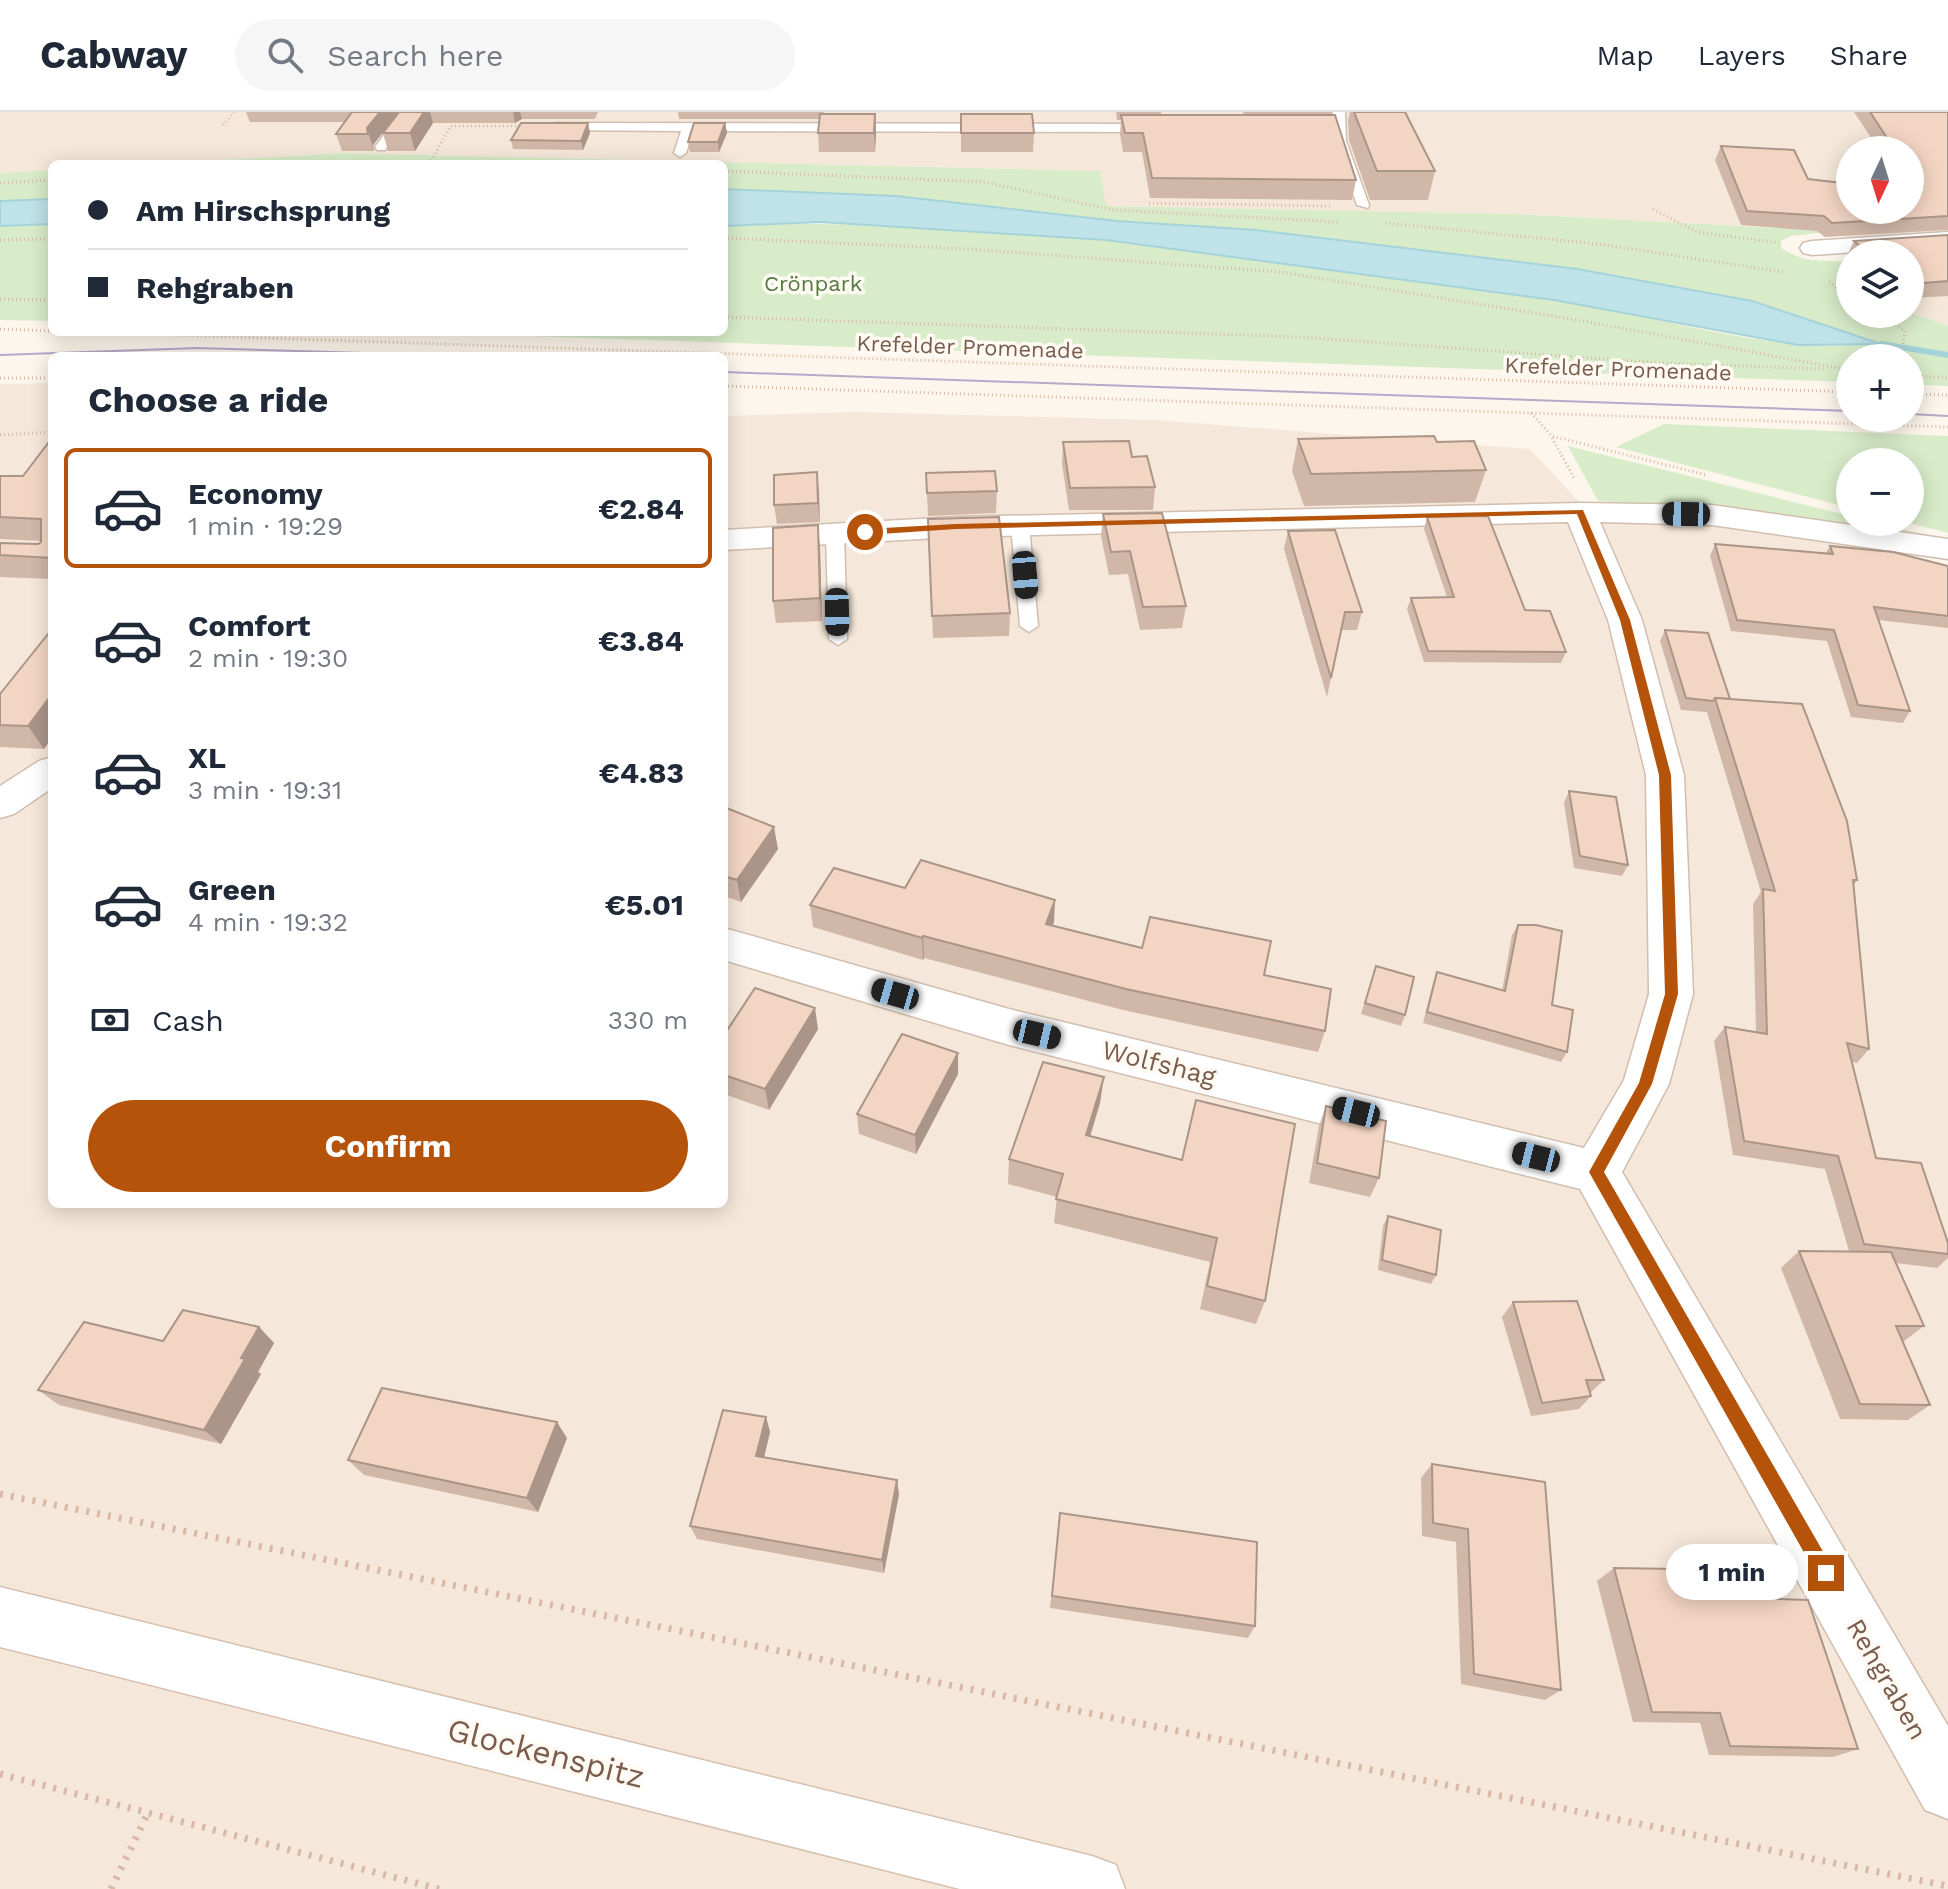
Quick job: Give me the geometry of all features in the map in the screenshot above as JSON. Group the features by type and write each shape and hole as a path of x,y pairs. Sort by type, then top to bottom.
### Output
{"street":[{"path":"1812,248 1948,239"},
{"path":"1580,512 1625,620 1665,775 1671,994 1646,1084 1596,1172"},
{"path":"728,540 1020,525 1580,512 1712,515 1948,549"},
{"path":"0,804 48,773"},
{"name":"Wolfshag","path":"728,945 1009,1027 1596,1172"},
{"name":"Rehgraben","path":"1596,1172 1948,1787"},
{"name":"Glockenspitz","path":"0,1617 1092,1889"}],"lane":[{"path":"381,147 407,112"},
{"path":"608,128 614,112"},
{"path":"1339,112 1340,141 1363,205"},
{"path":"522,126 577,132 608,128 1168,128"},
{"path":"1325,128 1341,127"},
{"path":"680,153 688,128"},
{"path":"1020,525 1029,626"},
{"path":"835,534 838,639"}],"path":[{"path":"223,125 234,112"},
{"path":"431,160 451,126 522,126"},
{"path":"728,171 984,182 1114,210 1339,222"},
{"path":"0,183 48,180"},
{"path":"1149,203 1363,205"},
{"path":"1653,209 1697,232 1812,248"},
{"path":"1386,223 1598,244 1796,274"},
{"path":"728,238 968,249 1280,272 1577,320 1836,368"},
{"path":"0,240 48,239"},
{"path":"1826,280 1836,287"},
{"path":"0,299 48,300"},
{"path":"728,317 1299,337 1662,363 1836,369"},
{"path":"0,329 48,331"},
{"name":"Krefelder Promenade","path":"206,336 676,352"},
{"name":"Krefelder Promenade","path":"728,354 1836,392"},
{"path":"1924,376 1948,378"},
{"path":"0,378 48,378"},
{"path":"728,386 1948,427"},
{"path":"1924,394 1948,395"},
{"path":"1531,413 1552,436 1716,478"},
{"path":"0,435 48,432"},
{"path":"0,1494 1948,1886"},
{"path":"0,1774 439,1889"},
{"path":"111,1889 148,1813"}],"shaded area":[{"path":"0,112 1948,112 1948,326 1924,317 1924,240 1845,240 1842,231 1515,214 1106,206 1099,171 342,153 223,160 48,160 48,170 0,173"},
{"path":"48,383 48,1208 728,1208 728,416 856,412 1154,420 1530,449 1601,525 1625,521 1749,527 1948,566 1948,1889 0,1889 0,384"}],"green space":[{"name":"Crönpark","path":"342,153 637,160 223,160"},
{"name":"Crönpark","path":"728,162 1100,171 1106,206 1515,214 1836,231 1791,236 1781,241 1781,248 1806,259 1836,261 1836,328 1924,328 1924,317 1948,326 1948,386 1924,385 1924,344 1858,344 1878,343 1752,301 1577,269 1256,230 1117,221 896,196 728,189"},
{"path":"48,170 48,199 0,201 0,173"},
{"path":"48,224 48,321 0,320 0,226"},
{"name":"Crönpark","path":"828,224 1035,234 1241,256 1549,299 1713,332 1796,344 1836,345 1836,382 532,336 728,336 728,226"},
{"path":"1664,424 1948,436 1948,533 1924,527 1924,448 1836,448 1836,504 1616,447"},
{"path":"1568,446 1836,513 1836,522 1680,506 1598,501"}],"water":[{"path":"728,189 896,196 1117,221 1256,230 1577,269 1752,301 1881,344 1798,345 1554,300 1106,240 821,222 728,226"},
{"path":"48,199 48,224 0,226 0,201"}],"building":[{"path":"352,112 380,112 367,128 368,134 336,134"},
{"path":"399,112 424,112 410,133 383,133"},
{"path":"1354,112 1405,112 1435,171 1377,171"},
{"path":"1870,112 1948,112 1948,216 1924,217 1924,136 1886,136"},
{"path":"820,114 875,114 874,133 818,133"},
{"path":"961,114 1032,114 1034,133 961,133"},
{"path":"1121,115 1335,115 1356,180 1152,178 1143,133 1125,133"},
{"path":"521,123 588,123 581,141 511,140"},
{"path":"694,123 725,123 718,142 688,142"},
{"path":"1721,146 1794,150 1808,179 1836,182 1836,223 1824,216 1747,211"},
{"path":"1948,235 1948,281 1924,283 1924,240 1870,240"},
{"path":"1434,436 1437,442 1474,441 1486,470 1311,474 1298,439"},
{"path":"1129,441 1132,457 1147,456 1155,487 1070,488 1063,442"},
{"path":"48,443 48,558 0,555 0,543 41,542 41,519 0,517 0,476 23,476"},
{"path":"995,471 997,491 927,493 926,473"},
{"path":"817,472 818,503 774,505 774,475"},
{"path":"1162,513 1186,606 1143,607 1130,551 1111,552 1103,514"},
{"path":"1488,516 1525,610 1550,611 1566,652 1428,651 1411,598 1454,597 1427,517"},
{"path":"999,517 1010,613 932,616 928,519"},
{"path":"818,525 820,598 773,601 773,528"},
{"path":"1335,530 1362,612 1345,612 1331,678 1288,531"},
{"path":"1715,544 1833,554 1830,546 1893,552 1948,566 1948,616 1874,607 1910,711 1858,705 1834,630 1737,620"},
{"path":"1665,630 1708,633 1730,699 1686,698"},
{"path":"48,634 48,699 28,726 0,725 0,694"},
{"path":"1715,698 1802,704 1847,821 1857,880 1853,880 1869,1049 1847,1043 1876,1158 1921,1163 1948,1243 1948,1254 1864,1244 1838,1156 1744,1141 1725,1027 1767,1034 1763,889 1775,891"},
{"path":"1569,791 1616,797 1628,865 1580,856"},
{"path":"728,809 774,827 737,880 728,877"},
{"path":"921,860 1055,900 1046,924 1142,948 1150,917 1271,941 1264,975 1331,989 1325,1031 1126,989 922,938 810,905 834,868 905,888"},
{"path":"1518,925 1536,925 1562,931 1552,1005 1573,1010 1567,1052 1427,1012 1437,972 1505,991"},
{"path":"1376,966 1414,977 1405,1015 1365,1003"},
{"path":"755,988 815,1008 765,1089 728,1076 728,1029"},
{"path":"902,1034 958,1053 915,1135 857,1114"},
{"path":"1043,1062 1104,1077 1086,1135 1182,1160 1196,1100 1295,1124 1265,1301 1207,1286 1217,1238 1056,1199 1063,1174 1009,1159"},
{"path":"1326,1106 1386,1121 1379,1178 1317,1163"},
{"path":"1388,1216 1441,1230 1436,1275 1382,1260"},
{"path":"1799,1251 1891,1252 1924,1326 1896,1326 1930,1405 1860,1404"},
{"path":"1577,1301 1604,1380 1586,1380 1591,1396 1542,1403 1513,1302"},
{"path":"183,1310 259,1327 241,1358 245,1359 204,1430 38,1390 84,1322 163,1341"},
{"path":"382,1388 557,1422 527,1498 348,1460"},
{"path":"723,1410 766,1417 756,1456 897,1480 882,1560 690,1526"},
{"path":"1432,1464 1545,1482 1561,1690 1474,1674 1468,1529 1433,1523"},
{"path":"1060,1513 1257,1542 1255,1626 1052,1596"},
{"path":"1614,1568 1677,1569 1684,1596 1808,1600 1858,1749 1730,1746 1720,1713 1652,1712"}],"waterway":[{"path":"1924,351 1948,355"}],"tram line":[{"path":"85,352 198,348 332,352"},
{"path":"0,355 48,353"},
{"path":"728,372 1836,411"},
{"path":"1924,415 1948,416"}],"route":[{"path":"865,532 956,527 1580,512 1625,620 1665,775 1671,994 1646,1084 1596,1172 1826,1573"}]}
